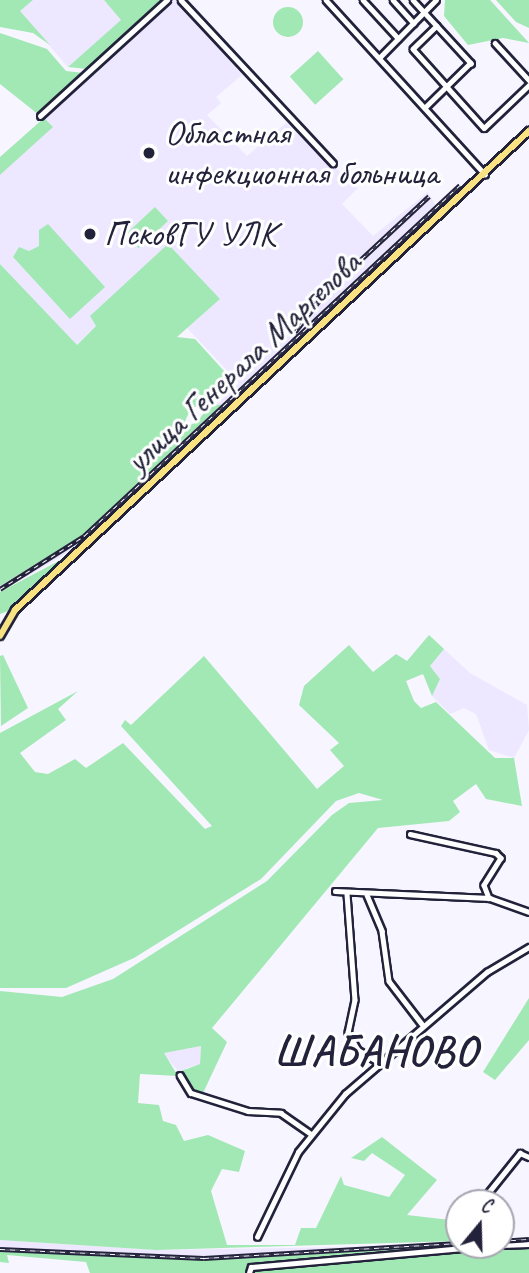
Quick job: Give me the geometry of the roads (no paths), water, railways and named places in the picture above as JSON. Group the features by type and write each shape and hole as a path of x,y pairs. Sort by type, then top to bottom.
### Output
{"main road":[{"name":"улица Генерала Маргелова","path":"0,636 15,610 529,131"}],"street":[{"path":"40,116 167,0"},
{"path":"181,0 333,163"},
{"path":"363,0 398,38"},
{"path":"393,0 414,23"},
{"path":"413,0 471,63 425,108"},
{"path":"379,58 436,0"},
{"path":"330,1 485,174"},
{"path":"437,26 413,49 484,128 529,82 495,43"},
{"path":"410,834 488,848 501,858 484,886 489,898"},
{"path":"335,891 367,895 489,898 529,912"},
{"path":"347,894 355,1000 348,1032 358,1050 379,1062"},
{"path":"367,895 382,931 389,981 422,1024"},
{"path":"257,1237 310,1133 379,1062 422,1024 529,947"},
{"path":"180,1075 191,1093 248,1111 281,1113 310,1133"},
{"path":"491,1189 520,1153 529,1157"},
{"path":"250,1270 445,1250"}],"railway":[{"path":"0,589 84,536 460,185"},
{"path":"294,333 325,293 429,196"},
{"path":"515,1240 529,1239"},
{"path":"0,1249 204,1258 445,1244"}],"place":[{"name":"Областная инфекционная больница","path":"149,153"},
{"name":"ПсковГУ УЛК","path":"90,234"}],"district":[{"name":"ШАБАНОВО","path":"376,1052"}]}
